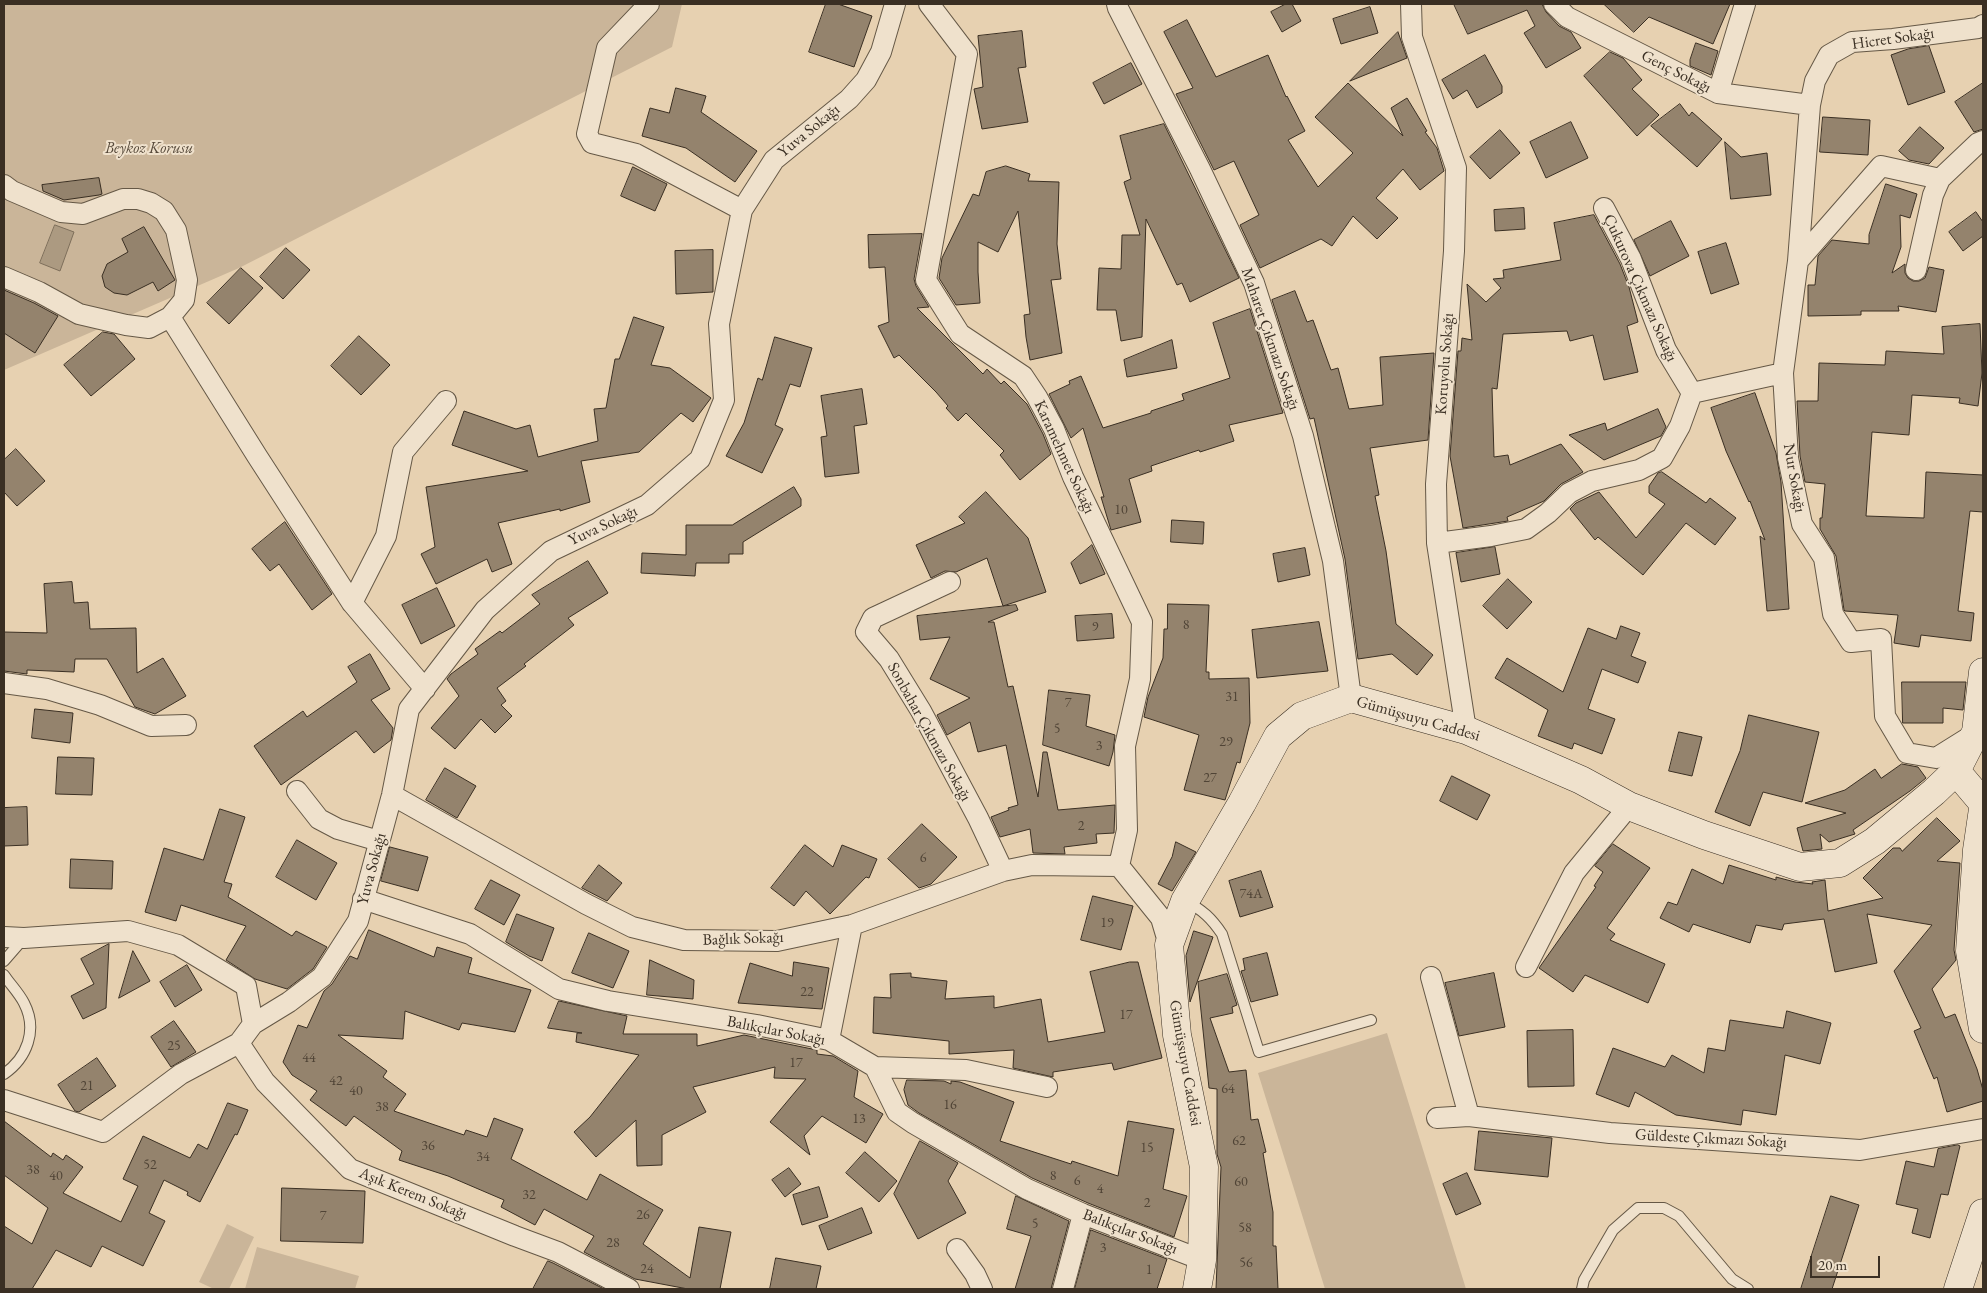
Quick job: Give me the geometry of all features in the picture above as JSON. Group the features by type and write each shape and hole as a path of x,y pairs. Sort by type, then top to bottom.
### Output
{"street":[{"path":"649,4 607,48 587,134 592,143 636,154 742,210"},
{"name":"Yuva Sokağı","path":"253,1024 289,1002 322,977 358,921 392,795 409,709 485,610 550,551 646,506 700,459 724,400 719,324 742,210 774,160 848,99 866,80 881,52 894,4"},
{"name":"Karamehmet Sokağı","path":"929,4 967,54 926,280 960,334 1023,376 1037,397 1054,429 1073,477 1142,622 1140,679 1125,746 1127,830 1119,866"},
{"name":"Maharet Çıkmazı Sokağı","path":"1117,4 1200,169 1254,283 1303,436 1333,561 1351,698"},
{"name":"Koruyolu Sokağı","path":"1411,4 1412,37 1456,168 1454,251 1436,484 1437,543 1466,730"},
{"name":"Genç Sokağı","path":"1554,4 1567,17 1718,94 1810,105"},
{"path":"1718,94 1745,4"},
{"name":"Hicret Sokağı","path":"1810,105 1815,81 1829,55 1852,42 1893,39 1978,28 1983,25"},
{"name":"Nur Sokağı","path":"1810,105 1798,261 1783,373 1788,458 1802,524 1824,558 1833,614 1851,642 1881,639 1885,716 1907,753 1936,758 1970,751"},
{"path":"1916,270 1933,196 1940,179 1978,143 1983,141"},
{"path":"1798,261 1881,166 1940,179"},
{"path":"4,185 12,191 62,212 83,214 130,199 151,203 164,211 176,230 187,280 184,300 170,316 149,328 126,325 79,314 39,292 4,277"},
{"name":"Çukurova Çıkmazı Sokağı","path":"1604,208 1631,259 1666,350 1692,393"},
{"path":"170,316 257,456 352,603 425,690"},
{"path":"1437,543 1526,529 1548,513 1569,493 1584,485 1592,481 1639,470 1662,458 1680,426 1692,393 1783,373"},
{"path":"352,603 386,536 403,452 446,401"},
{"name":"Sonbahar Çıkmazı Sokağı","path":"950,582 873,618 866,632 889,659 921,712 978,818 1003,871"},
{"path":"1983,672 1970,751 1983,803"},
{"path":"4,683 47,689 100,705 151,726 186,725"},
{"name":"Gümüşsuyu Caddesi","path":"1197,1289 1202,1260 1204,1166 1177,1035 1168,945 1185,901 1242,803 1278,736 1302,716 1351,698 1466,730 1581,780 1629,806 1704,835 1800,867 1840,863 1875,841 1934,792 1970,751"},
{"path":"297,791 319,819 338,829 379,841"},
{"name":"Bağlık Sokağı","path":"392,795 586,904 632,927 684,940 777,941 852,924 1003,871 1032,865 1119,866"},
{"path":"1526,966 1574,873 1629,806"},
{"path":"1983,809 1977,850 1977,954 1983,1029"},
{"path":"1119,866 1161,918 1168,945"},
{"name":"Balıkçılar Sokağı","path":"363,899 470,934 559,990 608,1001 829,1040 875,1067 897,1112 1027,1189 1083,1214 1202,1260"},
{"path":"829,1040 852,924"},
{"path":"4,937 24,938 128,931 178,945 246,986 253,1024 238,1043 180,1074 103,1132 4,1100"},
{"path":"1431,977 1469,1116"},
{"name":"Aşık Kerem Sokağı","path":"238,1043 265,1082 350,1170 558,1252 629,1289"},
{"path":"875,1067 966,1070 1047,1087"},
{"name":"Güldeste Çıkmazı Sokağı","path":"1437,1118 1469,1116 1610,1133 1860,1150 1983,1129"},
{"path":"1958,1289 1983,1213"},
{"path":"1063,1289 1083,1214"},
{"path":"956,1249 975,1274 982,1289"}],"lane":[{"path":"1185,901 1202,910 1210,917 1222,934 1259,1052 1371,1020"},
{"path":"4,961 24,938"},
{"path":"4,975 25,1004 32,1032 24,1052 12,1068 4,1074"},
{"path":"1582,1289 1584,1280 1613,1230 1638,1208 1664,1208 1679,1216 1732,1279 1748,1289"}],"green space":[{"name":"Beykoz Korusu","path":"4,4 682,4 672,47 239,268 4,370"},
{"path":"1387,1033 1466,1289 1325,1289 1258,1073"},
{"path":"227,1224 254,1237 229,1289 214,1289 199,1282"},
{"path":"257,1247 359,1276 355,1289 245,1289"}],"shaded area":[{"path":"55,225 74,232 60,271 40,263"}],"building":[{"path":"826,4 838,4 872,16 854,67 809,52"},
{"path":"1286,4 1292,4 1301,21 1282,32 1271,12"},
{"path":"1454,4 1542,4 1546,12 1559,26 1571,32 1581,48 1546,68 1524,33 1535,26 1527,10 1468,34"},
{"path":"1604,4 1730,4 1713,44 1649,17 1634,32"},
{"path":"1370,7 1378,33 1341,44 1333,19"},
{"path":"1187,20 1216,77 1268,55 1286,97 1305,131 1288,140 1318,187 1353,153 1315,117 1348,83 1403,136 1391,108 1407,98 1427,131 1425,132 1437,148 1444,171 1420,190 1403,169 1376,198 1398,218 1377,239 1353,216 1332,246 1321,239 1260,268 1240,225 1259,215 1234,161 1214,170 1176,94 1193,88 1164,32"},
{"path":"1022,31 1026,67 1018,68 1028,122 982,129 974,89 983,87 978,36"},
{"path":"1398,32 1407,58 1350,81"},
{"path":"1696,43 1718,51 1711,75 1690,66 1690,60"},
{"path":"1929,46 1945,92 1908,105 1891,55 1908,49"},
{"path":"1610,52 1623,58 1642,80 1632,89 1659,115 1637,136 1584,76"},
{"path":"1485,55 1502,86 1502,93 1477,108 1467,90 1453,99 1442,80"},
{"path":"1131,63 1142,84 1104,104 1093,83"},
{"path":"1983,83 1983,129 1974,132 1955,102"},
{"path":"676,88 706,96 701,112 757,151 735,182 686,148 642,136 650,108 669,113"},
{"path":"1680,104 1689,116 1692,112 1722,139 1697,167 1651,126"},
{"path":"1823,117 1870,120 1868,155 1820,152"},
{"path":"1571,122 1588,158 1546,178 1530,142"},
{"path":"1164,124 1239,278 1190,302 1182,283 1177,285 1146,219 1142,337 1121,341 1116,310 1097,310 1099,268 1121,269 1122,235 1140,235 1124,182 1131,179 1120,136"},
{"path":"1920,127 1944,148 1929,164 1909,160 1899,151"},
{"path":"1500,130 1520,153 1490,179 1470,157"},
{"path":"1725,142 1741,157 1767,153 1771,195 1731,199"},
{"path":"1006,166 1030,174 1028,181 1059,182 1057,244 1061,279 1051,280 1062,353 1030,360 1024,315 1030,314 1018,211 998,252 978,242 980,303 956,305 939,278 942,258 973,194 979,196 986,172"},
{"path":"633,167 667,184 655,211 621,196"},
{"path":"99,178 102,194 99,195 64,200 43,191 42,185"},
{"path":"1886,184 1917,194 1910,218 1900,215 1901,247 1892,273 1905,264 1905,273 1908,278 1913,281 1919,281 1925,278 1929,267 1944,270 1936,312 1898,306 1899,311 1861,311 1861,315 1808,316 1808,285 1815,285 1818,256 1832,240 1869,244 1869,235"},
{"path":"1524,208 1525,229 1495,231 1494,210"},
{"path":"1976,212 1983,222 1983,236 1963,251 1949,232"},
{"path":"1594,215 1620,264 1629,287 1638,322 1627,326 1638,372 1604,380 1593,335 1570,341 1567,331 1503,334 1497,389 1492,388 1494,457 1508,455 1510,465 1561,444 1583,472 1561,484 1544,501 1507,517 1508,521 1463,528 1450,456 1458,351 1461,351 1462,338 1472,340 1467,284 1486,302 1501,288 1493,279 1504,278 1503,270 1561,260 1554,223"},
{"path":"1671,221 1689,256 1650,276 1634,240"},
{"path":"144,227 175,280 158,291 153,282 127,295 114,293 105,287 102,276 107,264 128,252 122,239"},
{"path":"922,234 914,279 916,286 929,307 917,308 983,374 987,369 1001,384 1004,381 1027,404 1051,454 1020,480 1000,455 1004,451 966,413 958,421 946,408 948,406 936,392 899,355 894,358 878,326 889,322 885,267 869,268 868,235"},
{"path":"1726,243 1739,284 1711,294 1698,252"},
{"path":"286,248 310,270 283,299 260,277"},
{"path":"713,250 713,292 676,294 675,251"},
{"path":"241,268 263,288 229,324 207,303"},
{"path":"4,290 58,316 35,353 4,333"},
{"path":"1295,291 1307,322 1313,320 1331,370 1338,368 1349,409 1383,405 1380,357 1434,353 1428,440 1370,448 1379,495 1375,496 1386,551 1396,624 1433,655 1417,675 1392,654 1358,659 1345,559 1314,418 1310,419 1272,300"},
{"path":"1250,309 1283,413 1229,425 1234,441 1151,466 1152,471 1129,479 1141,522 1111,530 1101,497 1104,497 1083,428 1071,438 1049,394 1070,384 1069,381 1081,376 1103,428 1151,413 1151,411 1184,400 1182,394 1230,378 1213,323"},
{"path":"634,317 664,327 651,365 670,368 711,398 693,422 681,413 639,452 581,461 590,502 560,511 560,509 498,523 512,564 492,572 487,559 436,584 421,554 435,547 426,487 528,471 452,445 464,411 516,429 530,425 538,457 598,441 594,409 606,408 615,359 619,359"},
{"path":"1980,324 1982,373 1978,406 1959,403 1960,398 1912,395 1909,435 1872,432 1866,516 1924,518 1926,472 1983,475 1983,512 1970,511 1958,611 1974,613 1971,641 1921,635 1919,647 1894,643 1898,615 1844,610 1836,556 1820,529 1825,484 1805,482 1800,456 1797,401 1818,401 1819,363 1885,365 1886,351 1944,354 1942,327"},
{"path":"103,332 114,334 135,359 91,396 64,365"},
{"path":"359,336 390,365 361,395 331,366"},
{"path":"775,337 812,348 800,387 790,384 775,425 783,429 762,473 726,456 744,423 758,378 762,380"},
{"path":"1172,340 1177,368 1127,377 1124,360"},
{"path":"862,389 867,424 854,426 859,473 825,477 821,437 827,436 821,396"},
{"path":"1755,393 1776,453 1781,482 1789,609 1767,611 1760,536 1765,540 1750,501 1726,451 1711,408"},
{"path":"1658,409 1666,427 1661,436 1604,460 1569,435 1605,423 1607,430"},
{"path":"16,449 45,481 17,506 4,492 4,460"},
{"path":"1662,472 1706,503 1710,498 1736,518 1715,545 1686,523 1643,575 1598,537 1595,540 1570,509 1576,503 1599,492 1636,538 1665,504 1649,493 1649,486 1658,473"},
{"path":"794,487 801,499 801,506 743,542 743,554 729,554 729,563 696,563 695,576 641,573 642,553 686,555 686,525 732,525"},
{"path":"986,492 1028,538 1046,592 1003,606 987,558 956,572 945,571 931,578 916,545 965,523 959,517"},
{"path":"1172,520 1204,522 1203,544 1171,542"},
{"path":"285,522 332,594 312,610 279,564 270,571 252,549"},
{"path":"1092,545 1105,574 1080,584 1071,563"},
{"path":"1495,547 1500,574 1461,582 1456,553"},
{"path":"1305,548 1310,575 1278,582 1273,554"},
{"path":"588,561 608,593 568,618 574,625 497,688 506,701 501,705 512,716 495,733 481,719 455,749 431,728 459,696 447,679 478,654 475,649 500,631 502,633 540,604 532,595"},
{"path":"1508,579 1532,602 1507,629 1483,606"},
{"path":"72,582 74,603 88,602 90,629 136,628 137,673 163,658 186,696 155,714 135,707 107,659 75,659 74,672 27,670 27,674 4,671 4,632 47,633 44,584"},
{"path":"437,588 455,626 421,644 402,605"},
{"path":"1168,604 1209,605 1206,672 1209,672 1209,679 1249,678 1250,723 1240,763 1237,762 1225,800 1184,790 1199,735 1144,717 1148,697 1163,658 1164,629 1167,629"},
{"path":"1016,605 1018,610 988,622 994,622 1008,687 1013,686 1038,797 1043,752 1047,752 1058,810 1115,805 1114,833 1096,834 1097,843 1064,847 1065,854 1033,853 1030,829 1000,837 991,817 1018,805 1006,745 978,752 970,722 947,735 937,715 970,698 930,679 950,637 920,640 917,616"},
{"path":"1112,614 1114,638 1077,641 1075,616"},
{"path":"1319,622 1328,671 1257,678 1252,630"},
{"path":"1621,626 1640,633 1631,656 1646,662 1638,683 1602,669 1588,709 1615,719 1602,754 1574,743 1572,749 1538,736 1548,710 1495,678 1507,658 1563,692 1588,628 1616,639"},
{"path":"370,654 390,689 371,700 393,728 391,740 374,753 356,731 281,785 254,746 303,711 307,717 357,682 348,667"},
{"path":"1902,682 1966,682 1963,710 1943,708 1943,723 1903,723"},
{"path":"1049,690 1090,695 1086,726 1115,735 1109,766 1043,745"},
{"path":"35,709 73,713 70,743 32,738"},
{"path":"1749,715 1819,732 1802,802 1763,792 1750,826 1715,812 1740,751"},
{"path":"1679,732 1702,737 1692,776 1669,771"},
{"path":"58,757 94,758 92,795 56,794"},
{"path":"1902,764 1918,767 1926,778 1853,830 1855,834 1829,842 1820,834 1822,849 1803,851 1797,828 1846,813 1805,803 1845,790 1875,769 1881,778"},
{"path":"445,768 476,786 457,818 426,800"},
{"path":"1452,776 1490,795 1477,820 1440,801"},
{"path":"27,807 28,845 4,846 4,808"},
{"path":"220,809 245,817 224,882 232,884 228,897 292,936 296,931 327,947 313,969 287,989 255,979 226,960 246,926 181,905 176,921 145,912 164,848 203,860"},
{"path":"1937,818 1960,841 1937,861 1960,863 1954,950 1956,960 1932,989 1945,1018 1955,1014 1977,1069 1983,1090 1983,1101 1947,1112 1937,1077 1934,1079 1914,1031 1921,1028 1894,971 1932,925 1867,914 1877,963 1835,972 1824,919 1784,924 1782,930 1756,925 1750,943 1693,924 1689,932 1660,918 1668,902 1677,905 1692,869 1723,884 1729,865 1776,880 1776,877 1813,884 1812,882 1825,880 1828,911 1883,898 1863,878 1893,848 1900,848 1902,851"},
{"path":"922,824 957,857 931,884 919,888 888,859"},
{"path":"297,840 337,863 316,900 276,877"},
{"path":"1176,842 1196,852 1172,891 1158,884 1172,857"},
{"path":"1613,844 1650,868 1607,928 1615,934 1610,940 1665,964 1648,1003 1585,975 1573,992 1539,968 1596,887 1594,886 1603,872 1595,866"},
{"path":"805,845 833,867 842,845 877,859 869,878 866,877 830,914 806,891 794,906 771,888"},
{"path":"390,847 428,857 418,891 381,881"},
{"path":"71,859 113,861 112,889 70,888"},
{"path":"599,865 622,883 607,901 582,888"},
{"path":"1261,871 1273,907 1240,917 1229,881"},
{"path":"491,880 520,895 504,925 475,909"},
{"path":"1093,896 1133,906 1121,950 1081,940"},
{"path":"517,914 554,928 542,961 529,956 506,942"},
{"path":"369,930 434,957 437,947 472,958 468,973 531,990 515,1032 462,1023 459,1030 405,1011 403,1039 338,1035 387,1071 383,1077 406,1094 394,1111 464,1135 466,1130 487,1137 494,1118 523,1129 511,1159 587,1200 600,1174 663,1210 643,1244 690,1278 699,1227 731,1232 720,1289 688,1289 635,1279 584,1252 594,1236 544,1209 535,1225 501,1207 504,1200 448,1176 399,1160 402,1151 354,1116 346,1126 310,1100 317,1091 292,1075 283,1062 298,1025 307,1028 324,991 332,984 350,956 357,959"},
{"path":"1194,931 1213,937 1190,1002 1186,956"},
{"path":"589,933 629,951 613,988 572,973"},
{"path":"109,944 106,1008 83,1019 71,996 94,984 81,959"},
{"path":"133,951 150,981 119,998"},
{"path":"1267,953 1278,995 1251,1002 1241,971 1245,970 1243,959"},
{"path":"650,960 694,980 693,999 647,995"},
{"path":"794,962 829,968 822,1009 738,1003 750,963 792,976"},
{"path":"1130,962 1138,962 1162,1058 1114,1070 1112,1063 1053,1072 1053,1077 1013,1068 1014,1050 949,1054 949,1041 873,1033 874,997 891,998 890,974 911,973 911,977 947,981 945,999 994,996 994,1008 1041,999 1048,1042 1105,1032 1090,972"},
{"path":"187,965 202,990 175,1007 160,982"},
{"path":"1494,973 1505,1027 1459,1036 1445,983"},
{"path":"1227,974 1237,1005 1232,1007 1233,1013 1210,1018 1229,1072 1246,1070 1251,1120 1258,1119 1266,1152 1263,1153 1273,1212 1273,1246 1276,1246 1278,1289 1216,1289 1221,1167 1217,1154 1217,1089 1209,1088 1198,982"},
{"path":"559,1001 627,1016 623,1034 697,1034 697,1046 744,1035 817,1050 817,1054 833,1056 858,1071 854,1097 883,1114 866,1143 822,1116 804,1136 810,1155 770,1122 806,1079 774,1078 775,1067 693,1087 706,1112 662,1135 662,1165 637,1166 636,1120 596,1157 574,1132 590,1117 639,1055 576,1042 577,1033 582,1033 548,1028"},
{"path":"1787,1011 1831,1023 1820,1064 1785,1055 1776,1115 1743,1110 1741,1125 1676,1115 1635,1092 1629,1107 1596,1094 1613,1048 1665,1067 1672,1055 1704,1073 1708,1048 1725,1051 1730,1020 1783,1028"},
{"path":"174,1021 196,1052 171,1067 151,1037"},
{"path":"1573,1030 1574,1086 1528,1087 1527,1031"},
{"path":"97,1058 116,1086 79,1112 75,1111 58,1085"},
{"path":"907,1080 944,1081 951,1084 951,1081 960,1082 1014,1102 1000,1141 1071,1164 1072,1161 1118,1176 1128,1121 1174,1129 1163,1189 1187,1196 1174,1237 1088,1203 1032,1178 919,1113 908,1105 904,1090"},
{"path":"228,1103 248,1110 237,1135 235,1134 200,1202 187,1195 188,1192 164,1180 149,1213 165,1221 143,1266 102,1246 91,1267 56,1250 32,1289 4,1289 4,1226 32,1244 48,1208 4,1175 4,1121 51,1157 53,1153 63,1160 66,1155 83,1167 63,1193 121,1222 138,1186 123,1179 143,1136 190,1158 198,1144 207,1149"},
{"path":"1479,1131 1552,1138 1548,1177 1475,1170"},
{"path":"920,1141 958,1163 948,1181 966,1213 918,1239 894,1194"},
{"path":"1960,1146 1948,1195 1941,1194 1930,1238 1912,1233 1918,1209 1896,1204 1906,1161 1934,1167 1938,1149"},
{"path":"865,1152 897,1181 879,1202 846,1173"},
{"path":"789,1168 801,1184 785,1197 772,1180"},
{"path":"1467,1173 1481,1204 1456,1215 1443,1184"},
{"path":"819,1187 828,1217 802,1225 793,1195"},
{"path":"282,1188 365,1191 363,1243 281,1241"},
{"path":"1016,1196 1069,1221 1051,1289 1015,1289 1031,1236 1007,1229"},
{"path":"1831,1196 1859,1205 1844,1252 1832,1289 1801,1289"},
{"path":"862,1208 872,1233 828,1250 819,1226"},
{"path":"1091,1230 1167,1259 1157,1289 1075,1289"},
{"path":"776,1258 821,1266 816,1289 770,1289"},
{"path":"548,1261 553,1263 604,1289 533,1289"}]}
